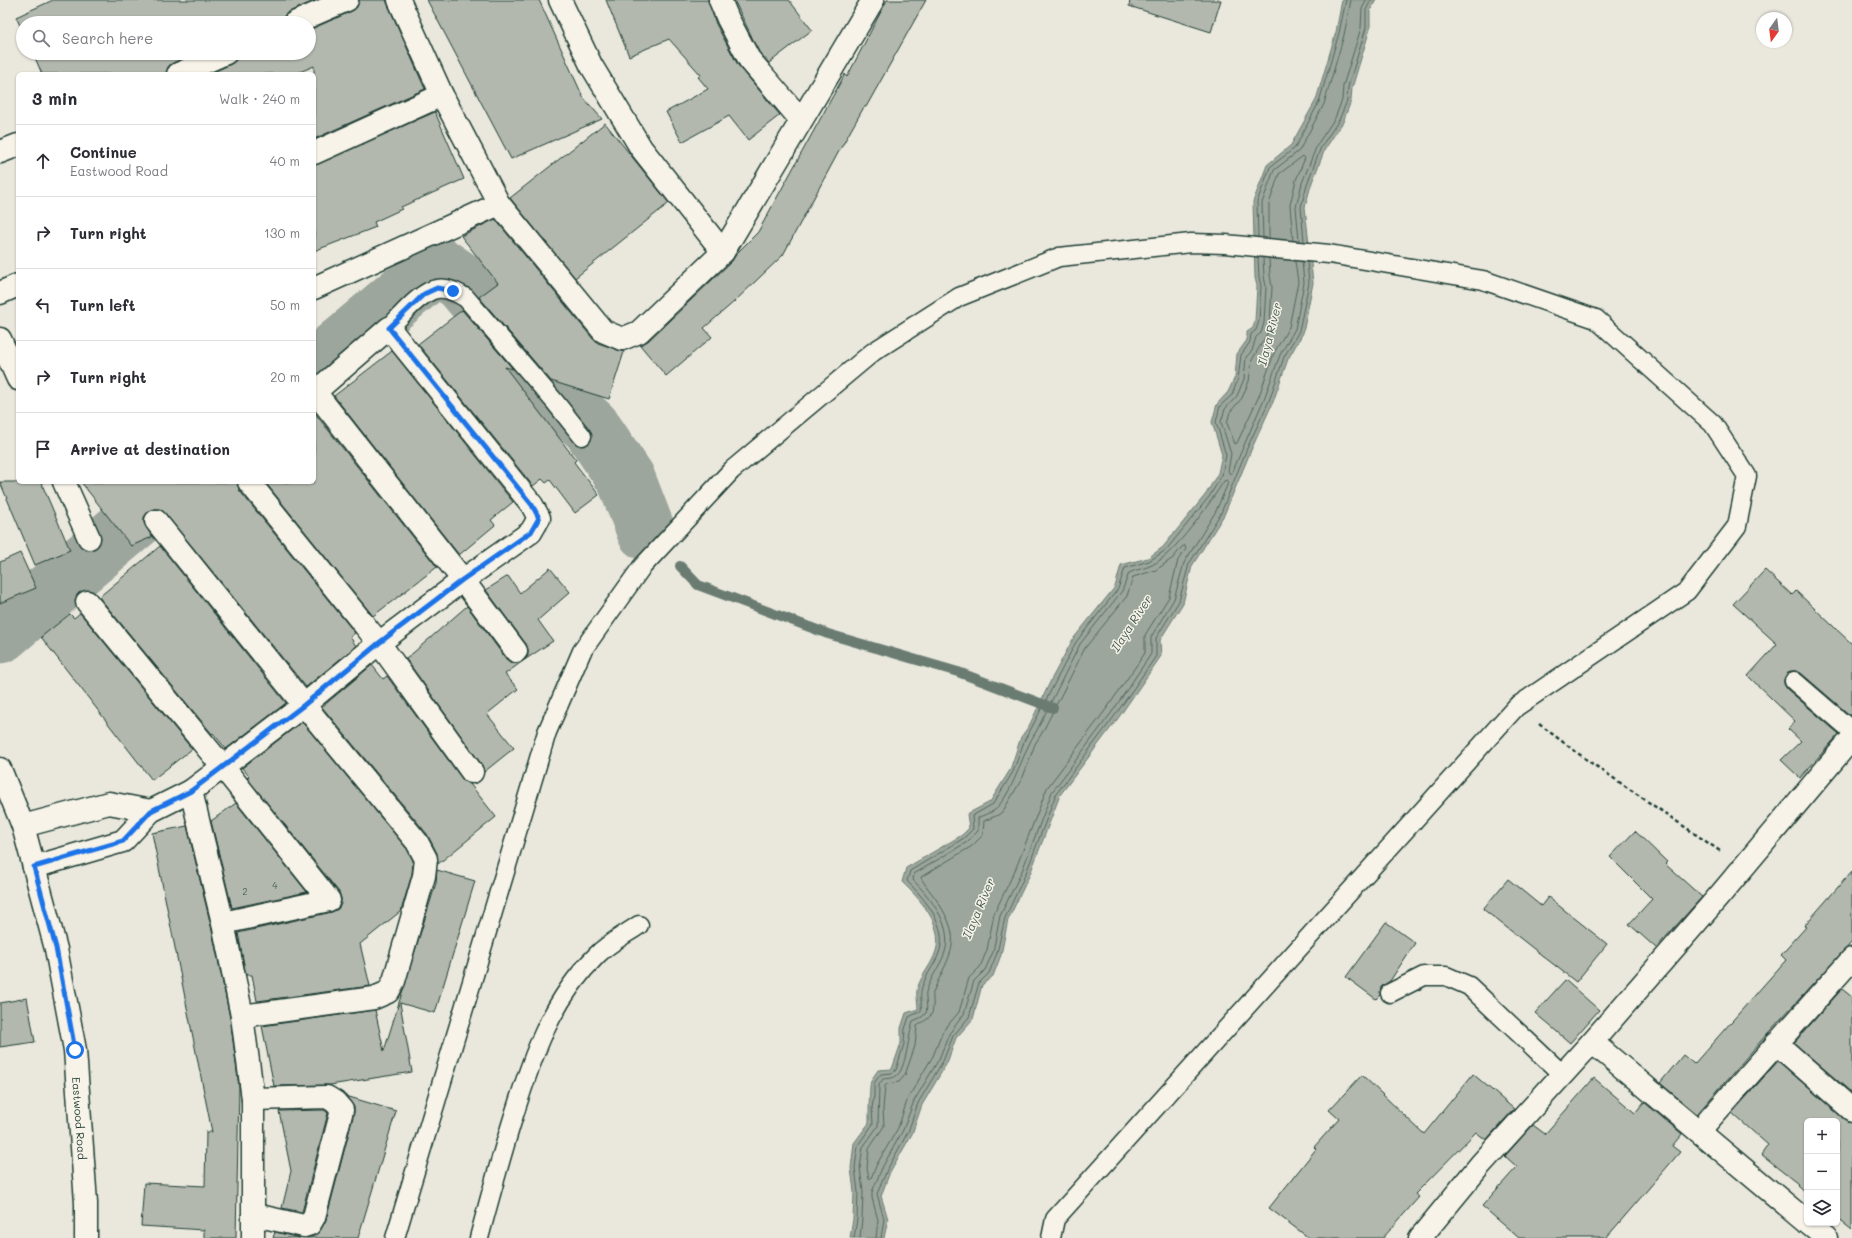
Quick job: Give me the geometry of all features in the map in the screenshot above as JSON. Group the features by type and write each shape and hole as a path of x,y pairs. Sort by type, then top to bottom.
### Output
{"street":[{"path":"310,16 346,0"},
{"path":"399,0 442,96 499,204 603,331 622,339 639,332 723,252 801,120 867,3"},
{"path":"560,0 591,65 641,148 723,252"},
{"path":"720,0 728,19 749,59 801,120"},
{"path":"183,72 210,60"},
{"path":"316,152 442,96"},
{"path":"0,152 16,146"},
{"path":"316,287 499,204"},
{"path":"0,293 16,286"},
{"path":"34,867 123,841 151,811 191,791 304,705 379,643 462,580 531,532 539,518 532,505 389,328 316,391"},
{"path":"0,339 16,375"},
{"path":"316,393 516,651"},
{"path":"65,484 89,538"},
{"path":"251,484 379,643 472,772"},
{"path":"156,521 304,705 417,842 426,859 424,876 394,981 388,992 374,998 242,1016"},
{"path":"87,602 223,767 329,900 223,924"},
{"path":"1420,1238 1481,1164 1592,1042 1852,738"},
{"name":"Eastwood Road","path":"0,769 22,826 56,948 75,1050 86,1196 86,1238"},
{"path":"191,791 223,924 242,1016 253,1099 253,1238"},
{"path":"22,826 108,803 151,811"},
{"path":"1699,1131 1776,1043 1849,967"},
{"path":"1592,1042 1804,1219"},
{"path":"1776,1043 1852,1110"},
{"path":"253,1099 326,1097 335,1102 342,1110 314,1217 310,1224 304,1226 254,1215"},
{"path":"1812,1226 1826,1238"}],"lane":[{"path":"395,1238 546,732 582,651 641,568 732,470 873,352 959,297 1059,257 1191,243 1225,244 1329,254 1484,280 1596,319 1713,424 1747,476 1737,526 1687,591 1516,707 1056,1219 1051,1238"},
{"path":"389,328 424,294 437,288 453,291 466,298 555,402 582,436"},
{"path":"1794,681 1852,731"},
{"path":"479,1238 502,1152 530,1062 549,1019 572,983 598,954 639,925"},
{"path":"1390,993 1424,976 1446,976 1469,986 1562,1074"}],"path":[{"path":"1516,707 1587,760 1743,867"}],"water":[{"name":"Ilaya River","path":"1342,0 1376,0 1370,11 1370,29 1352,88 1351,101 1343,122 1325,149 1311,185 1305,207 1313,283 1303,333 1288,359 1273,402 1224,515 1192,566 1183,603 1160,640 1161,656 1119,717 1060,795 1030,874 1008,920 1001,955 993,976 982,985 973,1019 956,1038 947,1063 922,1105 912,1134 890,1172 881,1196 888,1219 884,1238 850,1238 853,1219 854,1192 851,1168 854,1143 869,1123 870,1084 878,1070 892,1069 901,1043 901,1028 906,1013 918,1009 917,990 932,961 938,941 934,922 929,913 923,904 902,882 906,868 962,835 969,828 967,814 990,802 1010,770 1021,737 1029,726 1073,639 1115,587 1121,565 1148,558 1163,547 1206,494 1218,473 1222,455 1212,422 1217,404 1228,392 1235,377 1237,354 1247,340 1247,332 1253,328 1255,321 1257,286 1255,278 1253,202 1267,165 1291,145 1316,100 1336,32"}],"building":[{"path":"53,0 316,0 289,12 284,16 18,16"},
{"path":"359,0 386,0 425,89 316,138 316,72 314,72 314,66 300,72 213,72 236,60 316,60 316,27 352,11 357,7"},
{"path":"427,0 539,0 583,97 602,119 511,159"},
{"path":"606,0 708,0 716,24 738,65 780,115 748,140 729,116 682,142 666,112 708,89 698,77 701,75 669,39 629,56"},
{"path":"734,0 789,0 812,30 769,63 759,52"},
{"path":"887,0 926,0 866,107 864,107 838,153 783,255 735,301 704,328 712,337 666,376 640,345 648,341 732,261 737,253 758,232 845,74 847,77"},
{"path":"1130,0 1221,0 1211,32 1129,6"},
{"path":"36,60 180,60 168,67 167,72 41,72"},
{"path":"435,112 464,179 401,207 402,209 374,222 376,227 316,250 316,164"},
{"path":"605,123 669,203 575,278 510,198"},
{"path":"495,219 593,339 598,343 624,352 609,399 551,381 479,297 498,283 461,236"},
{"path":"462,310 513,369 505,367 576,460 574,462 599,495 575,513 550,480 546,483 542,479 533,486 418,344"},
{"path":"392,351 513,502 491,520 495,525 459,555 334,396"},
{"path":"316,415 437,567 373,616 267,484 316,484"},
{"path":"0,482 16,482 16,484 42,484 70,550 35,565"},
{"path":"83,484 238,484 239,490 355,633 350,637 356,646 306,687 165,513 160,509 154,509 148,512 144,517 144,523 152,537 131,546"},
{"path":"160,546 286,703 226,749 99,597"},
{"path":"20,553 36,588 0,603 0,562"},
{"path":"550,568 570,592 538,620 553,641 523,661 528,656 526,644 486,590 508,576 520,593"},
{"path":"1765,570 1792,595 1796,591 1852,644 1852,717 1801,673 1790,671 1784,679 1784,684 1787,689 1839,734 1800,778 1781,760 1801,741 1788,729 1795,721 1748,676 1777,644 1733,604"},
{"path":"467,606 506,659 511,663 523,661 505,674 518,689 487,714 514,748 484,772 482,765 406,659"},
{"path":"80,613 192,749 152,780 41,637 70,614 74,618"},
{"path":"372,665 383,679 387,676 462,779 470,784 496,817 438,864 437,853 427,834 322,707"},
{"path":"302,722 407,849 413,861 412,874 401,911 360,944 370,986 257,1001 252,975 246,975 238,933 332,912 338,909 341,904 339,892 247,778 249,776 242,768"},
{"path":"236,803 307,892 232,908 211,821"},
{"path":"187,826 211,926 230,1018 239,1087 236,1238 204,1238 204,1230 141,1226 144,1183 205,1186 206,1132 212,1132 152,833"},
{"path":"1635,831 1667,862 1665,864 1702,897 1656,948 1629,924 1652,899 1610,857"},
{"path":"437,870 475,881 435,1013 400,1003 412,1072 330,1085 274,1086 262,1026 375,1010 384,1051 436,883"},
{"path":"1852,871 1852,942 1767,1034 1697,1114 1660,1083 1683,1055 1694,1064 1786,960 1781,955"},
{"path":"1508,879 1541,906 1548,897 1607,944 1576,982 1483,909"},
{"path":"1386,922 1415,943 1390,981 1381,987 1380,995 1376,999 1346,977"},
{"path":"1565,980 1599,1010 1570,1043 1535,1013"},
{"path":"1842,989 1852,997 1852,1093 1794,1043"},
{"path":"27,998 35,1042 0,1047 0,1003"},
{"path":"1778,1061 1844,1119 1852,1122 1852,1230 1840,1220 1840,1118 1804,1118 1804,1191 1797,1185 1798,1184 1761,1155 1768,1145 1732,1113"},
{"path":"1473,1074 1514,1109 1486,1140 1476,1132 1415,1194 1419,1197 1383,1238 1309,1238 1269,1208 1316,1149 1314,1147 1339,1119 1329,1110 1362,1075 1424,1134"},
{"path":"1594,1078 1635,1113 1644,1102 1682,1134 1672,1146 1680,1152 1606,1238 1519,1238 1482,1206 1517,1167 1505,1156 1533,1125 1545,1134"},
{"path":"346,1096 396,1111 358,1238 306,1238 314,1236 320,1231 326,1220 354,1113 354,1107"},
{"path":"324,1110 328,1113 302,1212 282,1208 291,1171 279,1111"},
{"path":"275,1232 300,1238 273,1238"}],"waterway":[{"path":"316,367 437,265 462,282 566,404 591,427 626,479 646,531"},
{"path":"0,634 178,484"},
{"path":"680,566 698,585 828,634 958,672 1053,708"}],"route":[{"path":"75,1050 56,948 34,867 123,841 151,811 191,791 223,767 304,705 379,643 462,580 531,532 539,518 532,505 389,328 424,294 437,288 453,291"}]}
